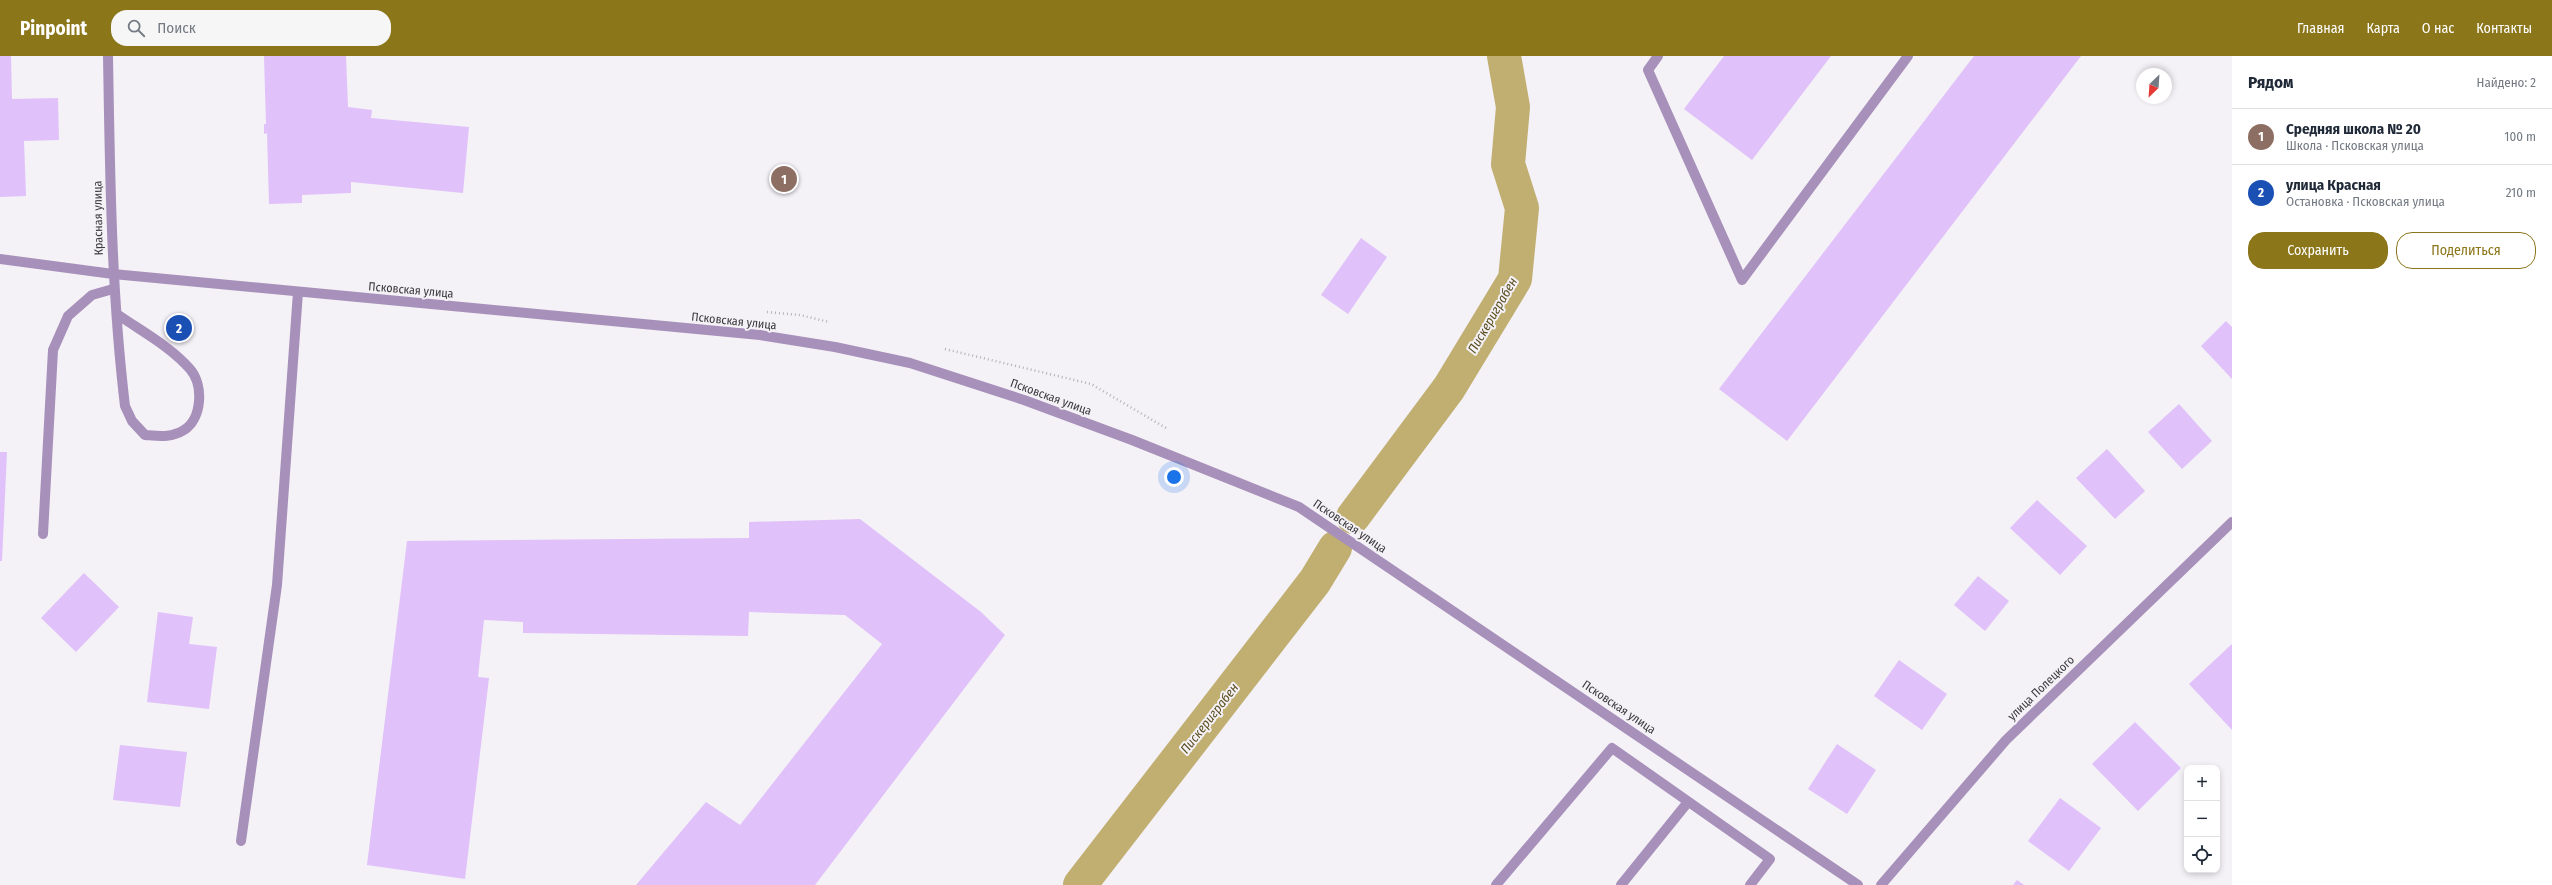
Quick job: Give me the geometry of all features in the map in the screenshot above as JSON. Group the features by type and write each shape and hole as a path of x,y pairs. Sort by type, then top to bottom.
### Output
{"street":[{"name":"Красная улица","path":"108,56 113,289 125,406 132,421 145,435 166,437 185,430 196,416 200,394 191,370 162,344 116,314"},
{"path":"1658,56 1648,70 1742,280 1908,56"},
{"name":"Псковская улица","path":"0,259 113,274 760,335 835,347 910,364 1024,400 1132,440 1299,507 1858,885"},
{"path":"43,534 53,350 68,316 92,295 113,289"},
{"path":"241,841 278,585 298,292"},
{"name":"улица Полецкого","path":"1881,885 2006,740 2232,522"},
{"path":"1496,885 1612,748 1770,859 1750,885"},
{"path":"1621,885 1688,802"}],"building":[{"path":"0,56 11,56 12,99 58,98 59,140 24,141 26,196 0,197"},
{"path":"264,56 346,56 348,107 372,110 371,118 469,127 463,193 351,182 351,193 302,195 302,203 269,204 267,133 264,134 264,124 266,124"},
{"path":"1724,56 1831,56 1752,160 1684,109"},
{"path":"1974,56 2081,56 1787,441 1719,389"},
{"path":"1361,238 1387,257 1348,314 1321,295"},
{"path":"2226,321 2232,327 2232,379 2201,346"},
{"path":"2179,404 2212,441 2182,469 2148,432"},
{"path":"2107,449 2145,491 2115,519 2076,478"},
{"path":"0,452 7,452 2,561 0,561"},
{"path":"2037,500 2087,546 2060,575 2010,528"},
{"path":"860,519 981,612 1005,635 815,885 636,885 706,802 740,825 882,644 845,615 749,612 748,636 523,633 523,622 484,620 478,677 489,678 465,879 367,865 407,541 749,538 749,522"},
{"path":"84,573 119,607 76,652 41,618"},
{"path":"1978,576 2009,601 1985,631 1954,605"},
{"path":"158,612 193,617 189,644 217,647 209,709 147,702"},
{"path":"2232,644 2232,730 2189,684"},
{"path":"1899,660 1947,694 1922,730 1874,696"},
{"path":"2135,722 2181,768 2138,811 2092,764"},
{"path":"1837,744 1876,770 1847,814 1808,789"},
{"path":"120,745 187,752 180,807 113,800"},
{"path":"2060,798 2101,828 2069,871 2028,841"},
{"path":"2017,880 2024,885 2013,885"}],"waterway":[{"name":"Пискериграбен","path":"1353,517 1449,388 1515,279 1522,208 1508,164 1513,107 1504,56"},
{"name":"Пискериграбен","path":"1080,885 1315,581 1335,548"}],"place":[{"name":"Средняя школа № 20","path":"784,179"},
{"name":"улица Красная","path":"179,328"}]}
